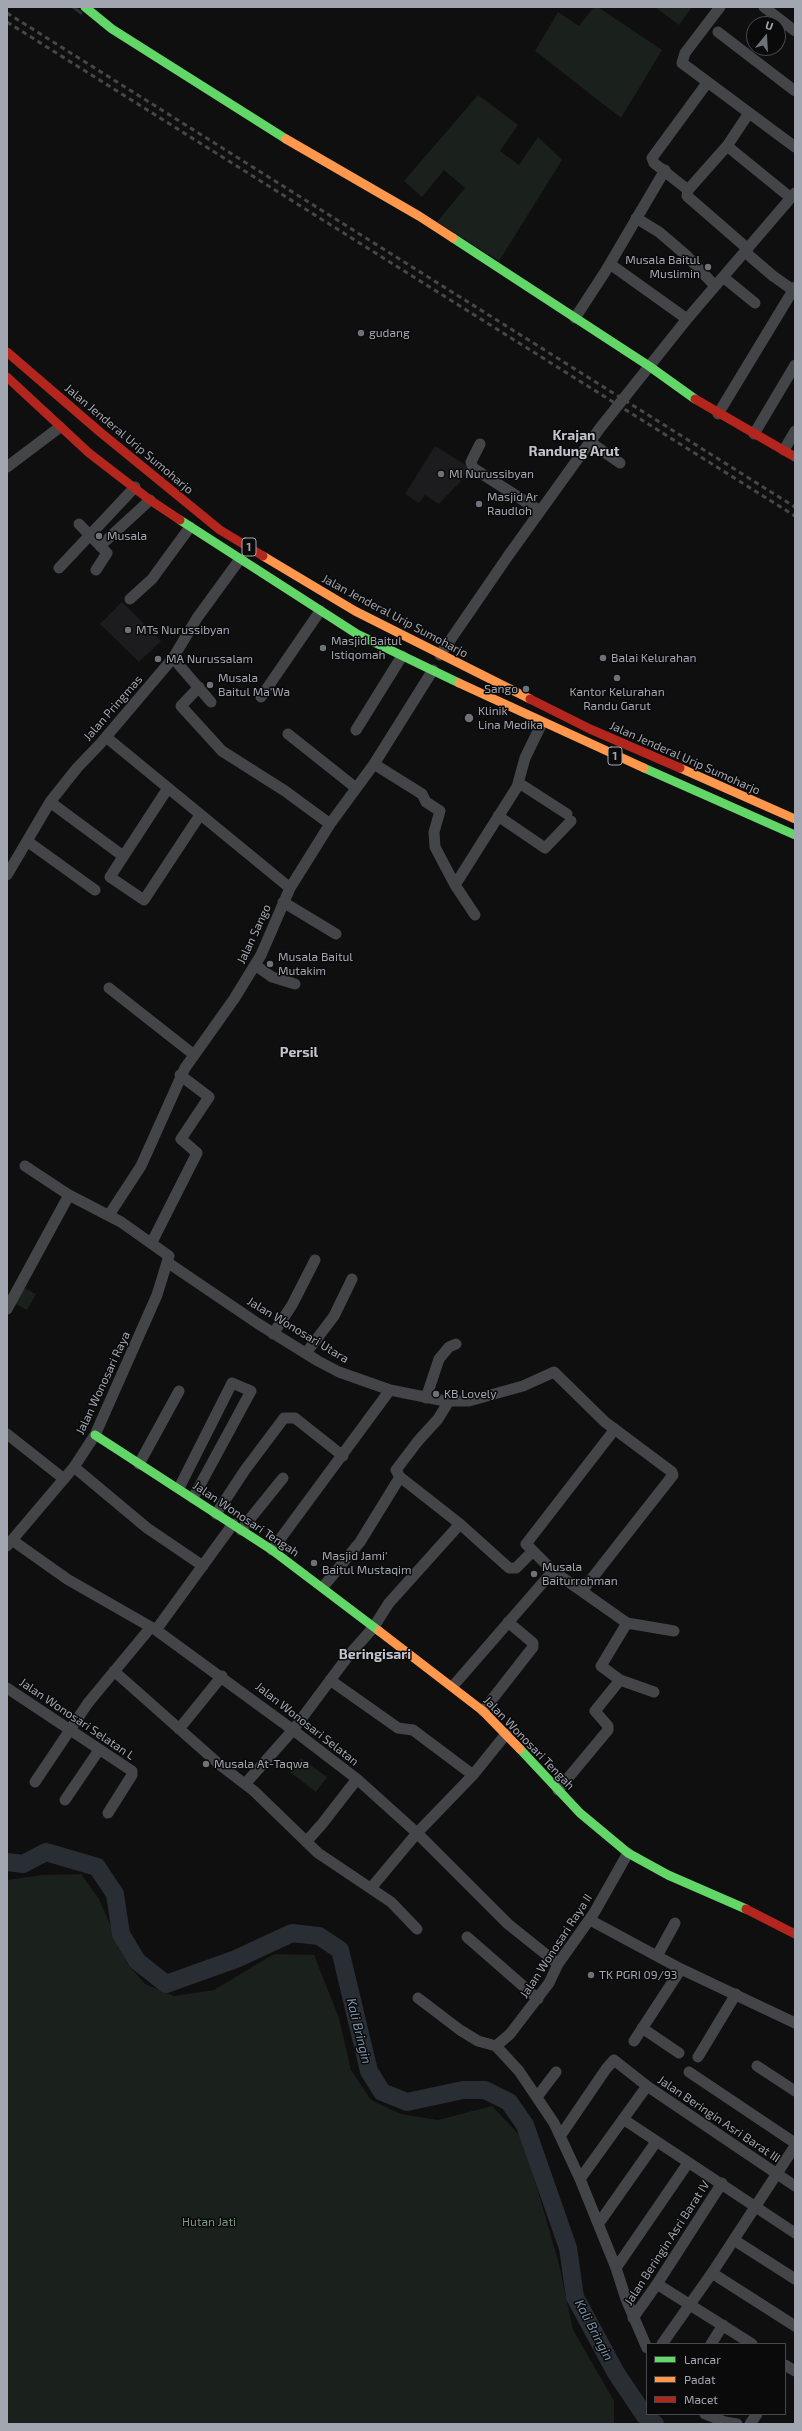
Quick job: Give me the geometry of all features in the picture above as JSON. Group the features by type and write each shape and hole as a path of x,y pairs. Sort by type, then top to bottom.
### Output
{"main road":[{"path":"85,7 112,29 268,129 419,216 718,414 795,457"},
{"name":"Jalan Jenderal Urip Sumoharjo","path":"7,352 100,432 220,530 355,611 590,729 795,819"},
{"name":"1","path":"7,377 89,453 150,500 357,634 542,723 795,835"},
{"name":"Jalan Wonosari Tengah","path":"95,1435 179,1488 272,1550 323,1587 372,1628 453,1686 483,1711 580,1813 628,1853 668,1875 727,1900 795,1934"}],"street":[{"path":"720,7 682,60 682,63 706,83 795,147"},
{"path":"764,7 795,31"},
{"path":"718,32 795,91"},
{"path":"688,190 652,161 653,155 706,83"},
{"path":"718,414 794,288 773,276 687,196 688,190 726,146 749,113"},
{"path":"440,655 590,442 715,286 793,196 726,146"},
{"path":"575,318 610,264 665,170"},
{"path":"636,218 665,237 687,256 715,286"},
{"path":"610,264 687,320"},
{"path":"723,278 755,303"},
{"path":"754,434 795,365"},
{"path":"7,466 60,427"},
{"path":"784,450 795,431"},
{"path":"590,442 620,463"},
{"path":"480,444 471,462 473,468 540,512"},
{"path":"59,568 135,487"},
{"path":"100,546 150,500"},
{"path":"79,524 107,554 96,570"},
{"path":"130,598 152,578 190,527"},
{"name":"Jalan Pringmas","path":"7,875 50,802 77,768 106,737 173,658 197,618 240,559"},
{"path":"261,697 320,611"},
{"path":"356,730 402,656"},
{"path":"173,658 211,702"},
{"name":"Jalan Sango","path":"109,1215 140,1166 180,1075 193,1054 234,999 255,965 290,888 330,824 374,764 433,670"},
{"path":"199,687 181,706 222,751 285,792 330,824"},
{"path":"455,885 519,783 525,758 542,723"},
{"path":"288,734 356,788"},
{"path":"106,737 290,888"},
{"path":"374,764 422,794 426,802 440,810 433,840 455,885 475,915"},
{"path":"498,816 545,848 569,818 519,783"},
{"path":"168,788 122,856 110,877 144,900 200,815"},
{"path":"50,802 122,856"},
{"path":"27,841 95,890"},
{"path":"283,902 336,934"},
{"path":"255,965 272,977 295,984"},
{"path":"108,988 193,1054"},
{"path":"152,1242 197,1153 181,1139 209,1096 180,1075"},
{"name":"Jalan Wonosari Utara","path":"25,1166 69,1194 109,1215 152,1242 183,1274 273,1334 339,1372 390,1390 426,1398 449,1401 480,1399 523,1386 554,1372 615,1429 672,1472 671,1479 582,1591"},
{"path":"7,1309 69,1194"},
{"name":"Jalan Wonosari Raya","path":"10,1543 64,1479 95,1435 157,1295 168,1259"},
{"path":"273,1334 292,1305 315,1260"},
{"path":"306,1353 334,1316 352,1279"},
{"path":"426,1398 439,1358 449,1347 456,1344"},
{"path":"179,1488 232,1383 249,1390 251,1393 193,1498"},
{"path":"139,1464 179,1390"},
{"path":"272,1550 343,1456 390,1390"},
{"path":"449,1401 438,1419 396,1470 400,1477 460,1524 509,1568 516,1568 533,1551"},
{"path":"216,1514 245,1470 284,1418 295,1418 343,1456"},
{"path":"615,1429 526,1541 526,1544 553,1571 627,1623 674,1631"},
{"path":"7,1434 64,1479"},
{"path":"74,1466 146,1528 203,1566"},
{"path":"323,1587 360,1542 400,1477"},
{"path":"35,1782 70,1730 114,1671 153,1628 203,1566 237,1527 283,1478"},
{"path":"245,1784 293,1730 330,1680 372,1628 389,1603 460,1524"},
{"name":"Jalan Wonosari Selatan","path":"10,1543 67,1579 153,1628 222,1676 357,1779 417,1833 508,1924 558,1964"},
{"path":"453,1686 553,1571"},
{"path":"483,1711 534,1647 533,1644 508,1622"},
{"path":"627,1623 601,1666 620,1680 654,1692"},
{"path":"114,1671 179,1729 245,1784 306,1842 391,1902 417,1929"},
{"path":"179,1729 222,1676"},
{"path":"330,1680 398,1728 413,1730 473,1775"},
{"path":"558,1790 608,1730 608,1726 594,1711 620,1680"},
{"name":"Jalan Wonosari Selatan L","path":"7,1688 132,1771 132,1775 108,1814"},
{"path":"371,1888 417,1833 473,1775 506,1734"},
{"path":"65,1800 99,1750"},
{"path":"306,1842 357,1779"},
{"name":"Jalan Wonosari Raya II","path":"496,2046 510,2034 549,1983 558,1964 590,1920 628,1853"},
{"path":"590,1920 681,1969 795,2023"},
{"path":"657,1956 675,1923"},
{"path":"467,1937 538,1999"},
{"path":"634,2040 681,1969"},
{"path":"698,2057 736,1994"},
{"path":"418,1998 460,2030 478,2041 496,2046 519,2071 537,2097 561,2135 580,2178 599,2223 633,2318 646,2346"},
{"path":"642,2028 678,2053"},
{"name":"Jalan Beringin Asri Barat III","path":"561,2135 606,2069 614,2060 647,2086 795,2186"},
{"path":"757,2066 795,2091"},
{"path":"537,2097 556,2072"},
{"path":"689,2072 795,2143"},
{"path":"580,2178 647,2086"},
{"path":"624,2119 656,2142 722,2183 795,2233"},
{"path":"599,2223 656,2142"},
{"path":"663,2343 712,2273 795,2146"},
{"path":"616,2268 688,2163"},
{"name":"Jalan Beringin Asri Barat IV","path":"633,2318 657,2284 722,2183"},
{"path":"734,2240 795,2279"},
{"path":"712,2273 795,2326"},
{"path":"657,2284 750,2343"},
{"path":"712,2343 723,2325"},
{"path":"710,2415 737,2424"},
{"path":"750,2424 756,2415"}],"shaded area":[{"name":"MI Nurussibyan","path":"435,446 469,467 460,482 439,504 425,495 419,503 405,494"},
{"name":"MTs Nurussibyan","path":"122,602 161,641 139,662 100,624"}],"green space":[{"path":"594,7 598,7 662,50 621,118 535,51 558,12 579,26"},
{"path":"655,7 692,7 679,25"},
{"path":"478,95 518,125 500,151 519,165 538,137 562,160 499,261 437,222 465,188 444,170 422,197 404,181"},
{"path":"23,1287 36,1294 27,1310 14,1303"},
{"path":"301,1758 327,1777 316,1792 290,1772"},
{"name":"Hutan Jati","path":"81,1874 99,1899 127,1963 145,1984 174,1996 214,1990 274,1954 314,1955 339,2018 351,2070 371,2100 401,2114 438,2120 492,2106 523,2139 559,2264 573,2330 614,2401 614,2424 7,2424 7,1880 42,1875"}],"waterway":[{"path":"73,7 81,13"},
{"name":"Kali Bringin","path":"7,1862 23,1864 46,1852 97,1867 115,1894 121,1934 137,1961 166,1984 236,1959 292,1933 319,1936 340,1950 369,2071 382,2092 407,2102 463,2090 485,2090 509,2102 525,2125 568,2248 575,2297 616,2373 645,2416 655,2424"}],"railway":[{"path":"7,13 795,507"},
{"path":"7,22 795,516"}],"traffic: fast":[{"path":"85,7 112,29 286,139"},
{"path":"453,238 649,366 695,399"},
{"path":"180,520 357,634 459,683"},
{"path":"644,768 795,835"},
{"path":"95,1435 272,1550 379,1631"},
{"path":"520,1749 580,1813 628,1853 668,1875 746,1909"}],"traffic: slow":[{"path":"286,139 419,216 453,238"},
{"path":"263,556 355,611 530,699"},
{"path":"459,683 644,768"},
{"path":"680,768 795,819"},
{"path":"379,1631 483,1711 520,1749"}],"traffic: jam":[{"path":"7,352 100,432 220,530 263,556"},
{"path":"7,377 89,453 150,500 180,520"},
{"path":"695,399 795,457"},
{"path":"530,699 590,729 680,768"},
{"path":"746,1909 795,1934"}],"place":[{"name":"Musala Baitul Muslimin","path":"708,267"},
{"name":"gudang","path":"361,333"},
{"name":"MI Nurussibyan","path":"441,474"},
{"name":"Masjid Ar Raudloh","path":"479,504"},
{"name":"Musala","path":"99,536"},
{"name":"MTs Nurussibyan","path":"128,630"},
{"name":"Masjid Baitul Istiqomah","path":"323,648"},
{"name":"Balai Kelurahan","path":"603,658"},
{"name":"MA Nurussalam","path":"158,659"},
{"name":"Kantor Kelurahan Randu Garut","path":"617,678"},
{"name":"Musala Baitul Ma'Wa","path":"210,685"},
{"name":"Sango","path":"526,689"},
{"name":"Klinik Lina Medika","path":"469,718"},
{"name":"Musala Baitul Mutakim","path":"270,964"},
{"name":"KB Lovely","path":"436,1394"},
{"name":"Masjid Jami' Baitul Mustaqim","path":"314,1563"},
{"name":"Musala Baiturrohman","path":"534,1574"},
{"name":"Musala At-Taqwa","path":"206,1764"},
{"name":"TK PGRI 09/93","path":"591,1975"}],"district":[{"name":"Krajan Randung Arut","path":"574,444"},
{"name":"Persil","path":"299,1052"},
{"name":"Beringisari","path":"375,1654"}]}
